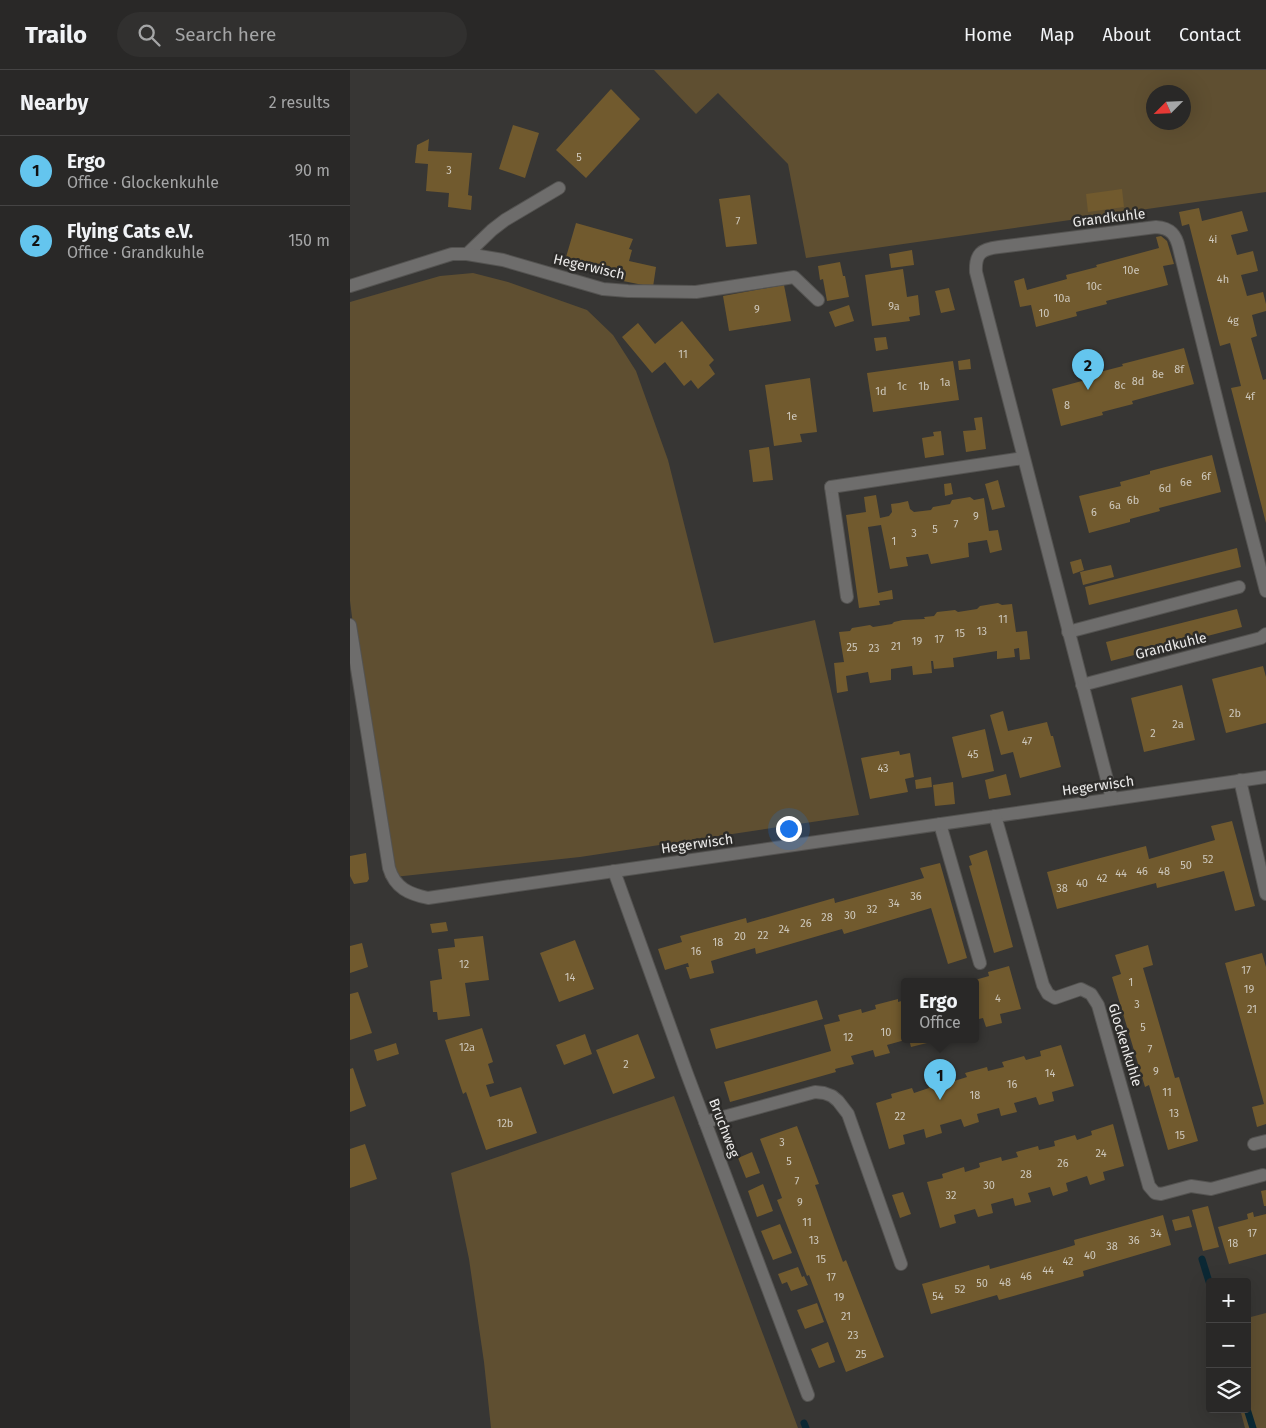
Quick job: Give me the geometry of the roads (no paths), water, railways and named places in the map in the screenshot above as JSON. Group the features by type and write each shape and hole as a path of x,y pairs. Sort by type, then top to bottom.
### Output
{"street":[{"path":"467,254 505,220 559,188"},
{"name":"Grandkuhle","path":"1112,799 976,272 975,264 977,257 982,251 999,247 1156,227 1169,229 1174,234 1266,591"},
{"name":"Hegerwisch","path":"350,286 452,254 467,254 502,260 603,289 628,291 696,292 794,277 818,300"},
{"path":"847,597 831,487 1023,458"},
{"path":"1068,632 1239,587"},
{"name":"Hegerwisch","path":"350,625 391,876 403,890 428,898 1266,776"},
{"name":"Grandkuhle","path":"1082,684 1261,638 1266,634"},
{"path":"1240,780 1266,894"},
{"name":"Glockenkuhle","path":"995,816 1043,985 1048,994 1055,998 1081,990 1091,994 1098,1006 1150,1186 1155,1193 1161,1194 1191,1186 1211,1188 1263,1175"},
{"path":"940,824 980,963"},
{"name":"Bruchweg","path":"614,871 705,1122 808,1395"},
{"path":"705,1122 806,1094 824,1092 832,1096 848,1114 901,1264"}],"waterway":[{"path":"1202,1259 1208,1278"},
{"path":"1248,1413 1253,1428"},
{"path":"804,1423 806,1428"}],"place":[{"name":"Flying Cats e.V.","path":"1088,390"},
{"name":"Ergo","path":"940,1100"}]}
